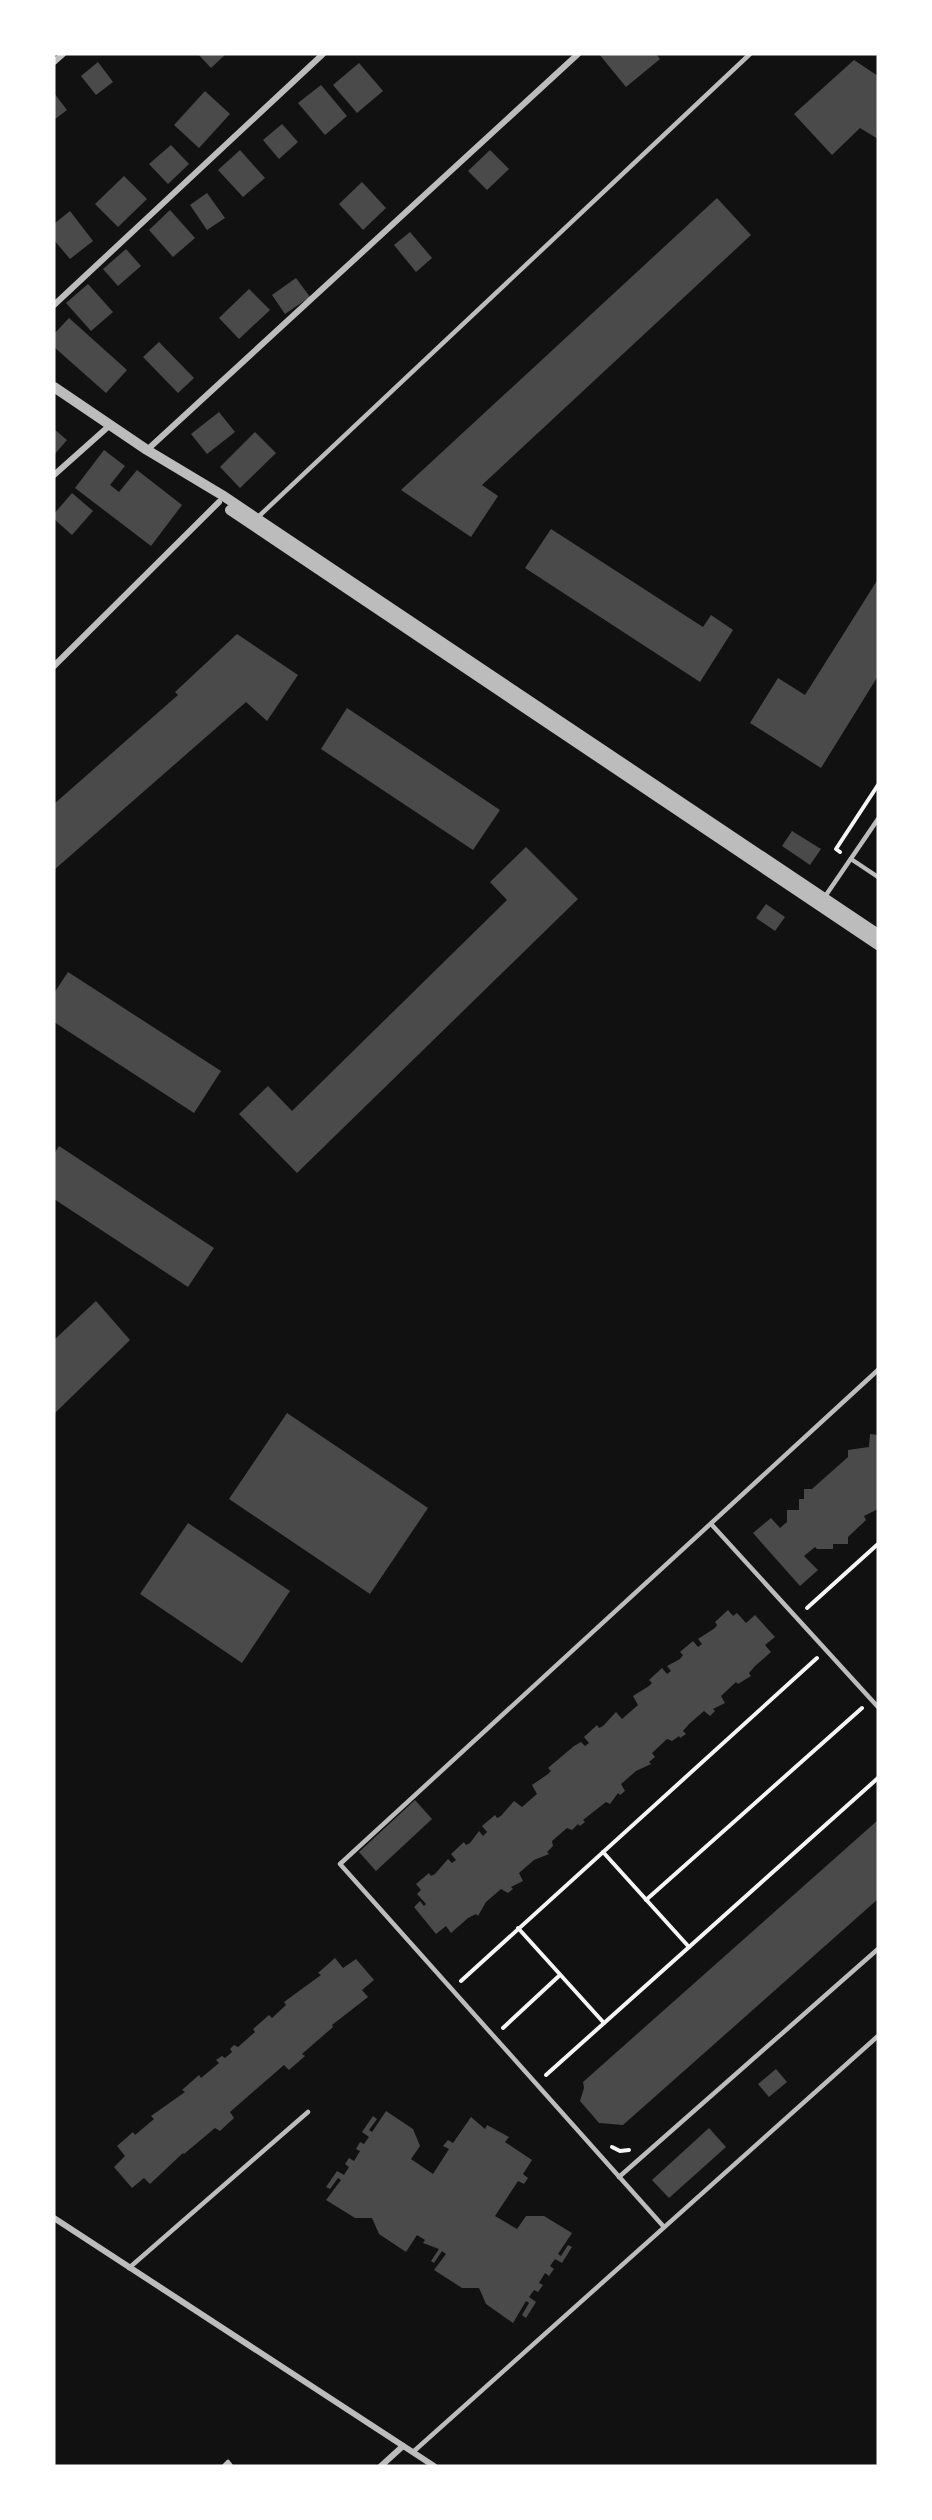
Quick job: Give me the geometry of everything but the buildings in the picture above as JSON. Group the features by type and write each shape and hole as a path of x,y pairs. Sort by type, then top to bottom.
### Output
{"street":[{"path":"54,62 63,54"},
{"path":"54,305 324,54"},
{"path":"147,450 578,54"},
{"path":"54,387 822,902 878,945"},
{"path":"54,475 109,426"},
{"path":"147,450 219,502 254,521"},
{"path":"54,666 219,502"},
{"path":"822,902 878,934"},
{"path":"54,2218 434,2466"},
{"path":"381,2466 403,2446"}],"lane":[{"path":"254,521 750,54"},
{"path":"822,902 878,819"},
{"path":"851,859 878,877"},
{"path":"664,2227 340,1864 712,1525 878,1370"},
{"path":"712,1525 878,1707"},
{"path":"619,2177 878,1949"},
{"path":"413,2452 878,2036"},
{"path":"129,2268 308,2112"},
{"path":"224,2466 228,2462 231,2466"}],"path":[{"path":"851,859 836,849 878,785"},
{"path":"807,1608 878,1545"},
{"path":"461,1981 817,1658"},
{"path":"646,1900 863,1708"},
{"path":"546,2075 878,1778"},
{"path":"603,1852 689,1947"},
{"path":"518,1928 604,2023"},
{"path":"453,1972 468,1988"},
{"path":"503,2028 560,1975"},
{"path":"496,2020 510,2036"},
{"path":"539,2067 554,2084"},
{"path":"610,2145 620,2151 632,2148"}]}
